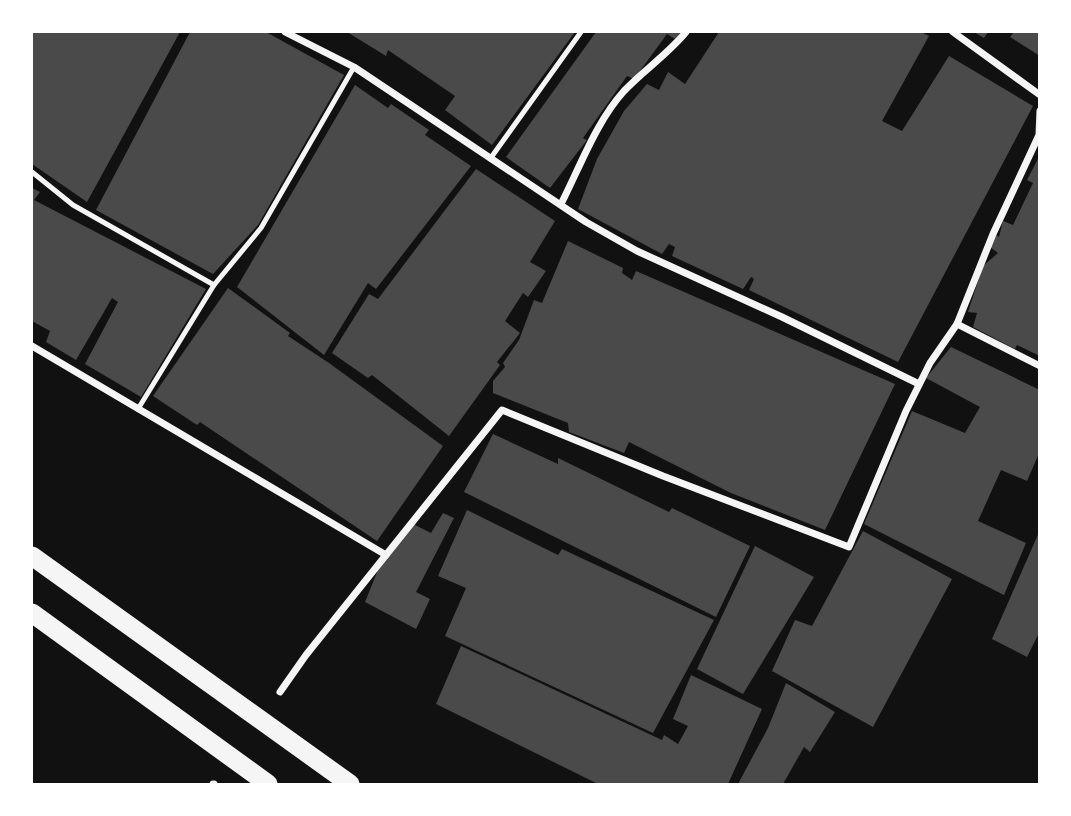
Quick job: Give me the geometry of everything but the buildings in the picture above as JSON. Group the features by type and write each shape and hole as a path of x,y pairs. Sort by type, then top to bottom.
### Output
{"highway":[{"path":"32,556 350,785"},
{"path":"32,613 268,785"}],"street":[{"path":"285,32 354,67 489,159 586,222 637,251 782,317 919,384"},
{"path":"561,204 599,128 623,92 673,48 686,32"},
{"path":"953,32 1040,95"},
{"path":"280,692 306,655 502,410 663,476 849,547 919,384 957,324 993,234 1039,135 1040,111"},
{"path":"957,324 1040,366"},
{"path":"32,346 386,555"}],"lane":[{"path":"489,159 581,32"},
{"path":"138,409 214,285 261,228 354,67"},
{"path":"32,172 72,205 214,285"}]}
